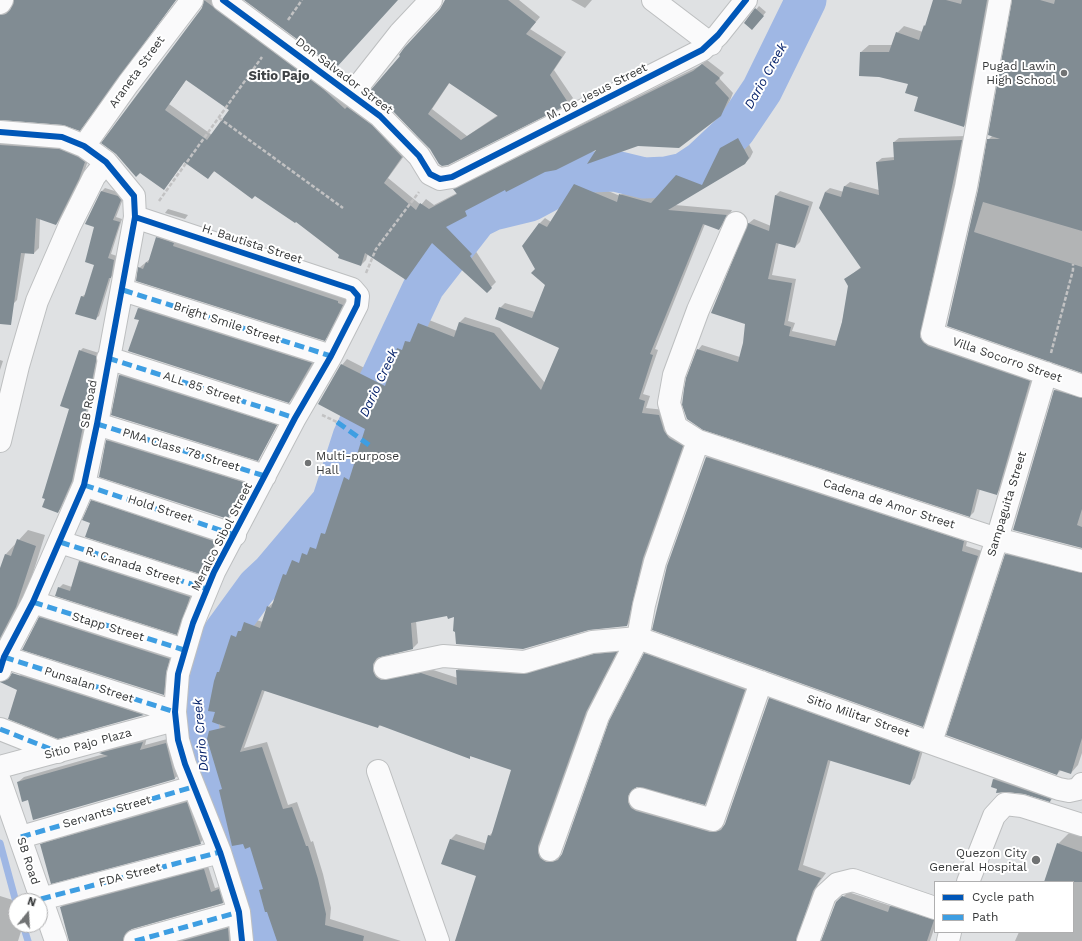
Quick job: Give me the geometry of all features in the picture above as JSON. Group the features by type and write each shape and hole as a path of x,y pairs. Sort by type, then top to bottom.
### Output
{"street":[{"name":"Araneta Street","path":"84,146 128,84 192,0"},
{"name":"Don Salvador Street","path":"224,0 380,116 402,137 437,178"},
{"path":"352,94 400,33 431,0"},
{"path":"653,0 711,44"},
{"name":"M. De Jesus Street","path":"437,178 452,177 702,50 711,44 746,0"},
{"name":"Villa Socorro Street","path":"1000,0 966,187 932,334 1082,386"},
{"name":"SB Road","path":"0,132 62,137 84,146 106,162 134,196 140,219 122,290 108,358 98,424 84,485 33,602 2,664"},
{"path":"0,441 18,366 37,301 70,225 94,177 106,162"},
{"name":"H. Bautista Street","path":"140,219 352,289 358,296"},
{"name":"Cadena de Amor Street","path":"736,223 698,310 674,374 669,403 676,427 698,441 997,539 1082,561"},
{"name":"Bright Smile Street","path":"122,290 331,356"},
{"name":"Meralco Sibol Street","path":"242,941 238,912 220,852 185,764 175,716 178,674 184,650 207,589 295,418 331,356 357,305 358,296"},
{"name":"ALL 85 Street","path":"108,358 295,418"},
{"name":"Sampaguita Street","path":"930,742 997,539 1046,373"},
{"name":"PMA Class '78 Street","path":"98,424 265,476"},
{"path":"550,850 598,716 638,638 644,605 655,562 698,441"},
{"name":"Hold Street","path":"84,485 235,535"},
{"name":"R. Canada Street","path":"60,542 207,589"},
{"name":"Stapp Street","path":"33,602 184,650"},
{"path":"385,668 442,656 524,662 592,642 638,638"},
{"name":"Sitio Militar Street","path":"638,638 1059,789 1069,791 1080,787"},
{"name":"Punsalan Street","path":"2,664 175,716"},
{"path":"640,799 713,820 761,682"},
{"name":"Sitio Pajo Plaza","path":"0,767 58,752 175,716"},
{"path":"0,729 58,752"},
{"path":"378,771 438,941"},
{"name":"SB Road","path":"0,781 21,837 39,893"},
{"name":"Servants Street","path":"21,837 193,786"},
{"path":"968,881 994,816 1005,804 1022,806 1082,825"},
{"name":"FDA Street","path":"48,897 220,852"},
{"path":"808,941 825,895 837,884 853,880 934,908"},
{"path":"134,941 238,912"},
{"name":"SB Road","path":"48,919 56,941"}],"path":[{"path":"140,219 219,118 275,38"},
{"path":"219,118 343,208"},
{"path":"358,296 376,249 415,196 437,178"},
{"path":"1046,373 1073,270 1073,264"}],"building":[{"path":"14,0 176,0 80,131 63,125 0,120 0,15 6,14 10,10"},
{"path":"204,0 322,88 345,109 347,107 372,125 402,157 384,183 416,210 420,203 429,209 457,194 453,189 693,71 702,64 720,78 715,83 729,98 721,116 679,148 638,146 587,164 596,150 556,170 545,172 506,192 505,190 465,211 467,216 446,227 472,254 470,256 492,288 487,293 432,243 406,280 365,253 361,266 338,258 339,255 296,222 295,223 255,196 252,199 214,171 208,179 184,162 164,190 140,173 136,177 116,154 101,143 202,8","holes":["186,80 229,110 207,140 165,110"]},
{"path":"244,0 398,0 336,68"},
{"path":"445,0 508,0 536,22 526,34 562,57 550,75 569,104 448,165 442,166 439,164 430,149 389,107 369,92 400,56 399,55 404,48 440,9","holes":["449,83 498,116 461,140 428,114"]},
{"path":"933,0 946,0 961,4 962,0 987,0 964,127 914,111 918,97 905,93 908,84 879,77 859,76 860,52 889,52 896,32 919,40"},
{"path":"1012,0 1040,0 1054,4 1055,0 1082,0 1082,231 983,202 974,232 1082,267 1082,373 947,326 978,190 987,139 1000,139 988,135"},
{"path":"755,8 764,16 752,30 744,23"},
{"path":"738,138 749,158 745,164 668,210 727,215 719,230 703,224 650,354 653,355 639,399 645,401 642,413 659,415 664,431 669,438 683,446 643,558 627,626 589,630 523,649 456,644 455,632 453,631 454,617 448,619 447,616 411,623 413,649 377,658 373,664 373,671 376,677 381,680 421,673 457,685 456,670 523,674 594,654 617,652 586,712 538,846 540,858 546,862 558,860 562,854 609,721 644,653 745,690 705,805 637,787 632,790 628,796 628,802 631,808 636,811 710,832 721,830 725,824 769,698 920,752 910,785 828,760 798,870 821,878 813,891 796,941 455,941 476,876 441,864 450,839 484,850 488,835 491,836 511,770 470,756 470,759 379,725 378,728 262,690 240,752 262,747 283,809 292,807 306,846 308,846 318,879 326,914 325,925 364,936 363,941 277,941 267,912 265,912 259,890 263,889 250,847 245,849 243,844 232,846 219,790 222,789 207,739 209,731 226,727 212,722 215,712 208,711 214,681 217,672 219,672 231,635 236,637 238,631 241,631 244,622 260,628 267,606 271,608 283,574 286,575 292,560 299,563 302,553 307,555 310,547 316,549 321,533 325,534 344,477 349,480 365,429 318,404 341,364 385,386 397,348 402,350 405,341 410,342 418,323 454,337 459,322 494,333 541,390 559,348 495,319 499,307 532,318 545,285 531,273 535,269 522,246 539,223 547,227 574,184 617,202 619,194 651,203 676,175 702,185 720,148"},
{"path":"962,140 920,337 928,346 1030,381 997,495 977,489 970,517 703,430 687,419 682,405 684,389 686,378 697,349 738,362 743,343 745,324 711,313 748,223 769,231 775,195 809,206 795,248 776,243 768,279 792,283 784,325 791,327 789,336 835,346 842,322 848,286 844,279 861,268 819,208 825,192 841,197 844,186 879,195 876,162 894,160 893,142"},
{"path":"0,145 59,149 78,157 85,162 79,179 56,225 36,218 34,254 21,253 11,325 0,324"},
{"path":"101,191 118,196 121,200 113,220 120,222 108,258 114,260 111,278 109,278 96,320 75,314 81,296 84,297 94,265 85,262 94,227 85,224"},
{"path":"156,237 174,243 173,246 338,301 338,303 343,305 325,341 136,281 138,267 143,269 146,262 148,263"},
{"path":"138,308 312,363 289,403 128,351 139,320 134,319"},
{"path":"79,350 96,356 96,361 72,481 58,513 42,507 45,499 42,498 69,409 60,406"},
{"path":"119,375 277,425 258,461 111,415"},
{"path":"1054,390 1082,398 1082,509 1077,525 1082,527 1082,548 1013,530"},
{"path":"106,440 246,483 228,519 99,477"},
{"path":"706,457 964,541 962,551 978,556 923,727 652,630 667,566"},
{"path":"91,500 216,542 200,574 85,537 90,523 82,520"},
{"path":"17,539 36,546 16,607 0,638 0,568 5,554 11,556"},
{"path":"1005,554 1082,573 1082,738 1071,774 1059,770 1057,775 946,735"},
{"path":"79,561 190,597 177,635 55,596 58,587 70,591"},
{"path":"39,617 170,659 166,673 164,695 22,650"},
{"path":"12,673 144,715 58,739 8,719 17,690 0,682 8,679"},
{"path":"143,742 140,750 166,743 175,779 33,820 28,800 22,802 17,782 108,756 99,753"},
{"path":"993,779 1051,799 1050,802 1024,794 1006,792 996,793 997,789 991,787"},
{"path":"187,802 201,844 51,884 40,844"},
{"path":"1057,843 1082,852 1082,882 1044,881"},
{"path":"204,869 211,892 219,889 223,903 132,929 126,933 123,941 69,941 60,907"},
{"path":"842,896 888,912 890,906 934,920 927,941 821,941 836,902"},
{"path":"228,928 229,941 182,941"}],"waterway":[{"name":"Dario Creek","path":"268,941 241,870 225,818 203,773 196,698 206,657 257,587 272,573 332,502 353,437 424,286 477,218 493,210 530,201 577,176 591,172 615,171 644,178 666,177 684,173 702,161 735,130 762,90 806,0"},
{"path":"0,843 14,893"},
{"path":"26,933 28,941"}],"marked path":[{"path":"123,290 331,356"},
{"path":"108,358 295,418"},
{"path":"337,422 369,445"},
{"path":"97,424 265,476"},
{"path":"84,485 235,535"},
{"path":"60,542 207,589"},
{"path":"33,602 184,650"},
{"path":"4,657 175,712"},
{"path":"0,729 58,752"},
{"path":"21,837 193,787"},
{"path":"48,897 220,852"},
{"path":"135,941 239,912"}],"cycle path":[{"path":"223,0 380,116 419,156 430,174 440,179 452,177 702,50 718,35 746,0"},
{"path":"0,132 62,137 84,146 106,162 134,196 135,217 97,424 84,485 33,602 4,657 0,670"},
{"path":"135,217 352,289 358,296 357,305 331,356 295,418 214,572 193,623 178,674 175,712 178,740 185,764 220,852 239,912 242,941"}],"place":[{"name":"Pugad Lawin High School","path":"1064,73"},
{"name":"Multi-purpose Hall","path":"308,463"},
{"name":"Quezon City General Hospital","path":"1036,860"}],"district":[{"name":"Sitio Pajo","path":"279,76"}]}
